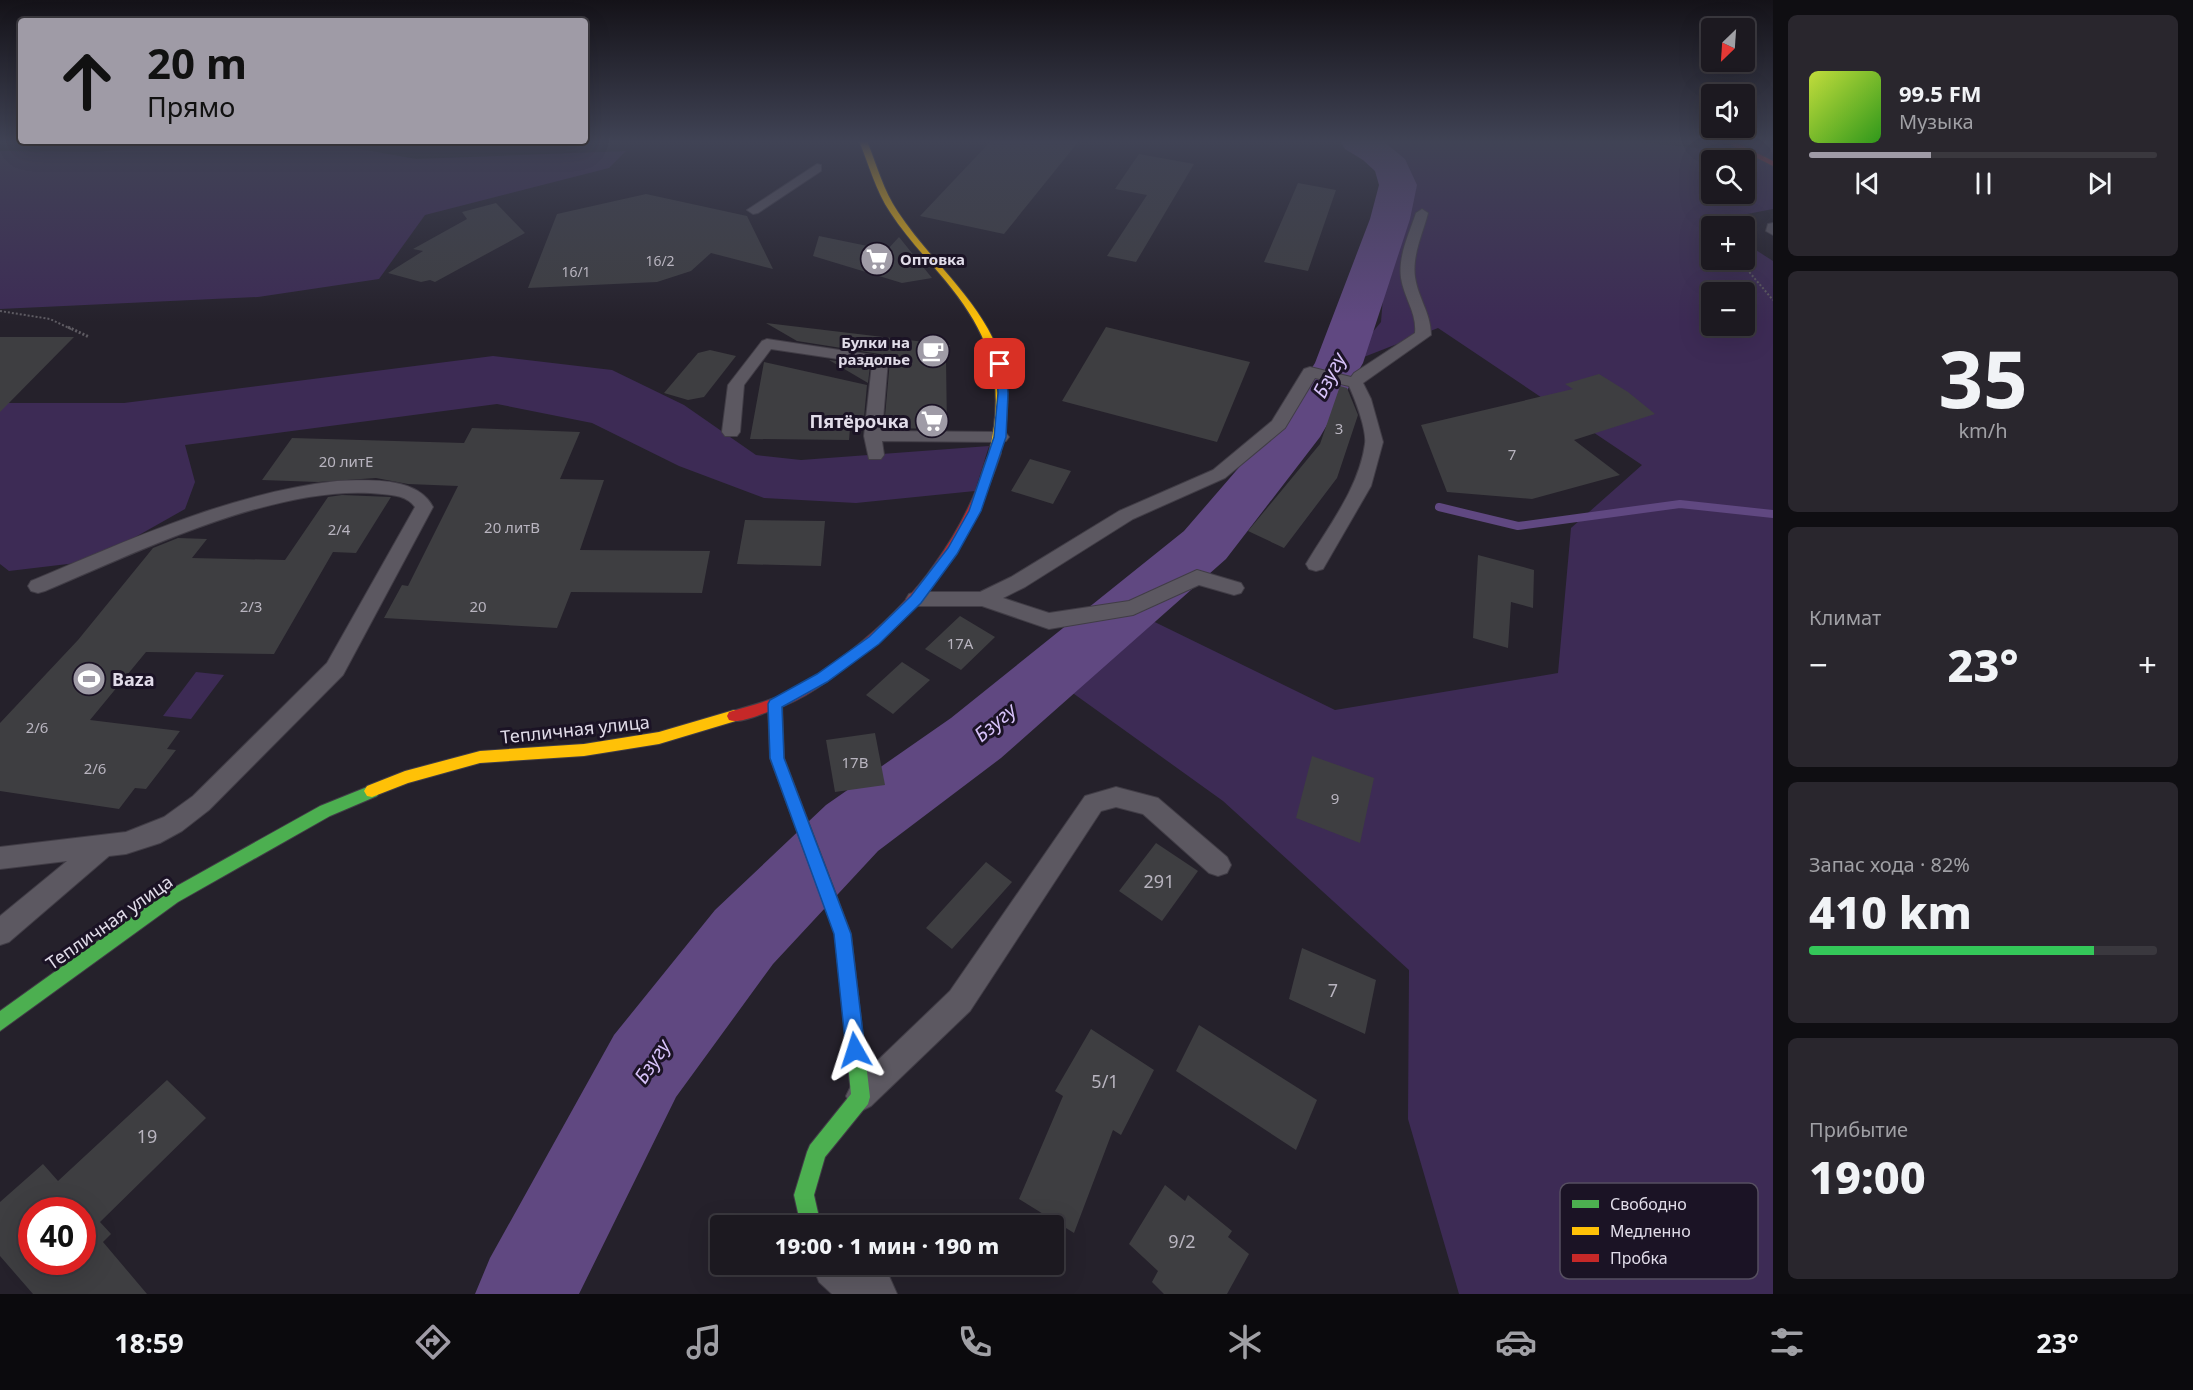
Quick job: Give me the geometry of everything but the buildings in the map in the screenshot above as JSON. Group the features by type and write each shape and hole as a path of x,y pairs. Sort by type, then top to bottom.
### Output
{"street":[{"name":"Тепличная улица","path":"0,1022 172,897 325,811 405,777 480,757 584,750 659,738 775,704 822,678 874,640 916,599 952,551 975,511 1000,437 1003,393 1000,364 978,318 886,201"},
{"path":"775,704 777,758 843,934 861,1097 817,1152 804,1195 809,1215"},
{"path":"849,1275 871,1294"}],"lane":[{"path":"753,210 766,201"},
{"path":"1355,383 1360,376 1423,335 1425,323 1408,278 1409,258 1422,213"},
{"path":"731,432 736,385 767,344 880,360 873,436 875,455"},
{"path":"983,599 1018,582 1126,515 1219,474 1279,424 1311,372 1355,383 1363,399 1374,442 1362,486 1316,564"},
{"path":"873,436 1000,437"},
{"path":"0,858 126,843 151,835 173,824 201,803 335,669 423,507 421,501 413,495 381,488 322,487 302,491 199,520 38,586"},
{"path":"916,599 983,599 1049,621 1133,608 1197,577 1234,588"},
{"path":"861,1097 960,1001 1093,803 1116,797 1150,805 1218,865"},
{"path":"0,933 104,845"}],"path":[{"path":"1748,270 1773,300"},
{"path":"0,310 50,319 89,337"}],"shaded area":[{"path":"0,201 478,201 425,215 379,279 258,297 0,309"},
{"path":"1391,201 1701,201 1701,204 1755,204 1755,201 1773,201 1773,209 1737,216 1701,216 1701,270 1755,270 1755,249 1773,261 1773,1294 1459,1294 1408,1119 1409,970 1223,801 1031,663 1124,607 1335,710 1558,673 1571,528 1642,465 1438,328 1346,364 1381,322"},
{"path":"493,356 612,370 684,405 756,455 801,460 989,446 975,491 856,503 764,498 679,466 592,423 497,404 185,445 195,482 185,509 93,561 9,571 0,564 0,403 124,403"},
{"path":"196,672 224,675 191,719 163,716"}],"waterway":[{"name":"Бзугу","path":"526,1294 645,1066 744,937 852,828 976,738 1205,545 1294,437 1339,363 1394,201"},
{"path":"1439,507 1518,526 1680,504 1773,514"}],"traffic: fast":[{"path":"775,704 777,758 843,934 861,1097 817,1152 804,1195 809,1215"},
{"path":"0,1022 172,897 325,811 372,791"}],"traffic: slow":[{"path":"887,201 908,232 965,300 989,340 1001,382 1003,404 1001,428 995,453"},
{"path":"372,791 405,777 480,757 584,750 659,738 734,716"}],"traffic: jam":[{"path":"734,716 774,704 809,686 868,643 916,597 955,545 971,516 995,453"}],"place":[{"name":"Оптовка","path":"877,259"},
{"name":"Булки на раздолье","path":"933,351"},
{"name":"Пятёрочка","path":"932,421"},
{"name":"Baza","path":"89,679"}],"route":[{"path":"855,1050 843,934 777,758 775,704 822,678 874,640 916,599 952,551 975,511 1000,437 1003,393 1000,364"}]}
